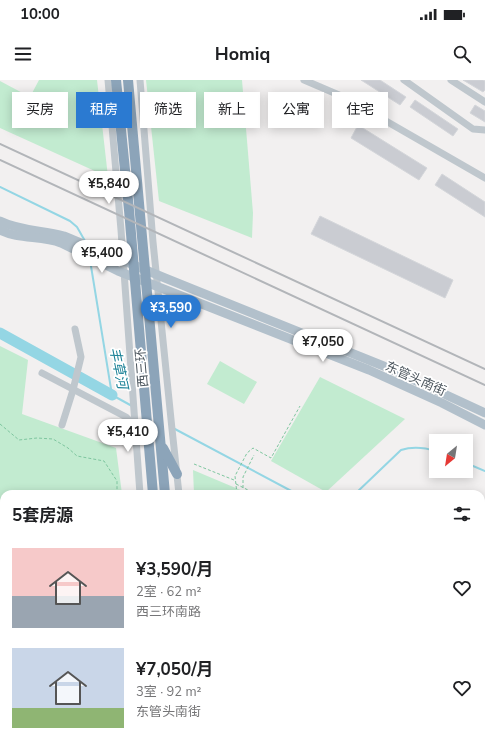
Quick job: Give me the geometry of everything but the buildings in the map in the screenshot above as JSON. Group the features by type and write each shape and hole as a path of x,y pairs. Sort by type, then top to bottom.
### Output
{"highway":[{"name":"西三环","path":"116,80 129,210 153,490"},
{"name":"西三环","path":"128,80 165,490"},
{"path":"161,444 177,474"},
{"path":"147,490 151,470"}],"main road":[{"name":"东管头南街","path":"0,221 22,229 50,232 64,236 95,259 118,271 369,370 442,403 485,425"},
{"name":"东管头南街","path":"0,230 17,236 53,239 80,247 92,248 386,368 485,413"}],"street":[{"path":"108,80 121,230 140,490"},
{"path":"140,80 153,242 179,490"},
{"path":"304,80 346,98 485,178"},
{"path":"404,80 472,129 485,130"},
{"path":"451,80 485,102"},
{"path":"62,425 74,390 81,357 75,329"},
{"path":"42,373 126,417 135,426"}],"path":[{"path":"236,490 234,480 235,476 247,453 253,448 272,458 300,406"},
{"path":"0,424 19,440 37,438 53,439 77,456 104,461 117,481 117,490"},
{"path":"243,488 242,477 254,455"},
{"path":"194,464 234,480"},
{"path":"235,484 247,490"}],"green space":[{"path":"39,80 97,80 98,92 76,92 76,128 102,128 108,177 0,128 0,81 21,92 12,92 12,128 68,128 68,92 33,92"},
{"path":"146,80 242,80 243,92 204,92 204,128 246,128 253,213 252,238 159,201 151,128 196,128 196,92 147,92"},
{"path":"0,346 28,360 22,414 116,448 121,490 0,490"},
{"path":"220,361 257,382 244,404 207,384"},
{"path":"320,377 405,419 328,490 322,490 271,461"},
{"path":"193,470 240,490 194,490"}],"waterway":[{"name":"丰草河","path":"0,187 70,221 77,227 85,241"},
{"name":"丰草河","path":"90,260 112,395 132,406"},
{"path":"0,333 112,395"},
{"name":"丰草河","path":"173,428 289,490"},
{"name":"丰草河","path":"359,490 401,450 410,448 429,449"},
{"name":"丰草河","path":"473,466 485,471"}],"railway":[{"path":"0,144 485,369"},
{"path":"0,160 485,385"}]}
